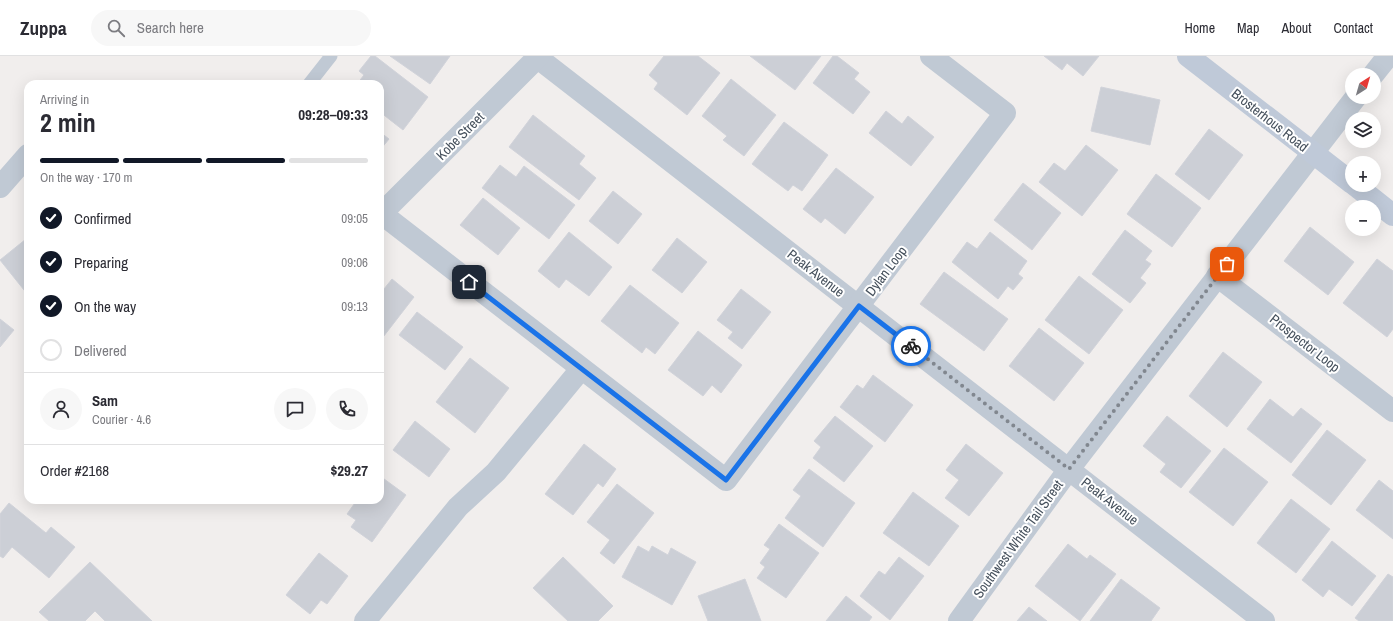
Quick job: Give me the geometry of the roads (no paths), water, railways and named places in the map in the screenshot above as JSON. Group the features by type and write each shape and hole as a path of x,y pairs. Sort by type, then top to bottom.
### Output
{"street":[{"name":"Dylan Loop","path":"384,217 726,480 1005,113 931,56"},
{"name":"Brosterhous Road","path":"1188,56 1345,178"},
{"path":"1379,68 1388,56"},
{"name":"Peak Avenue","path":"539,57 1264,621"},
{"name":"Kobe Street","path":"384,212 539,57"},
{"name":"Southwest White Tail Street","path":"959,621 1069,469 1351,104"},
{"path":"0,187 24,160"},
{"path":"1363,192 1393,215"},
{"name":"Prospector Loop","path":"1217,276 1393,411"},
{"path":"365,621 458,507 496,472 581,368"}],"lane":[{"path":"312,80 331,56"}]}
